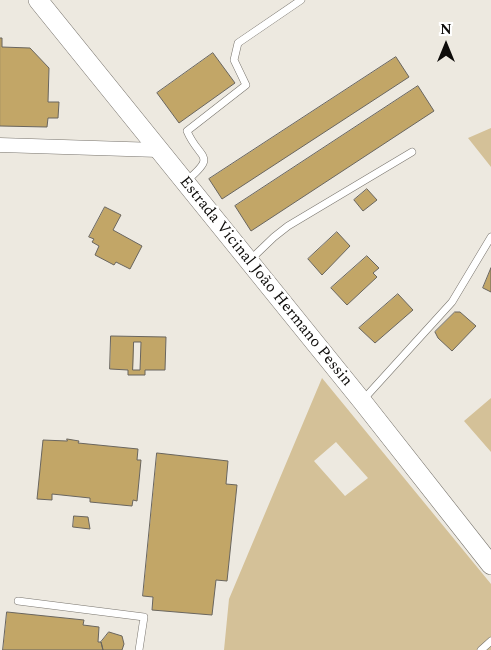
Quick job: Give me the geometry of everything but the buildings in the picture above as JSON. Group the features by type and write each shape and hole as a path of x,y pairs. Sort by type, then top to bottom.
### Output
{"main road":[{"name":"Estrada Vicinal João Hermano Pessin","path":"38,0 362,401 491,565"}],"street":[{"path":"0,145 158,150"}],"lane":[{"path":"185,182 202,168 204,161 202,153 188,131 246,85 234,60 238,43 301,0"},
{"path":"248,262 288,226 412,152"},
{"path":"362,401 452,302 491,237"},
{"path":"18,601 144,617 140,650"},
{"path":"481,650 491,641"}],"shaded area":[{"path":"491,128 491,167 468,138"},
{"path":"322,378 491,584 491,650 224,650 229,599","holes":["336,442 368,478 345,496 314,461"]},
{"path":"491,398 491,452 464,421"}]}
